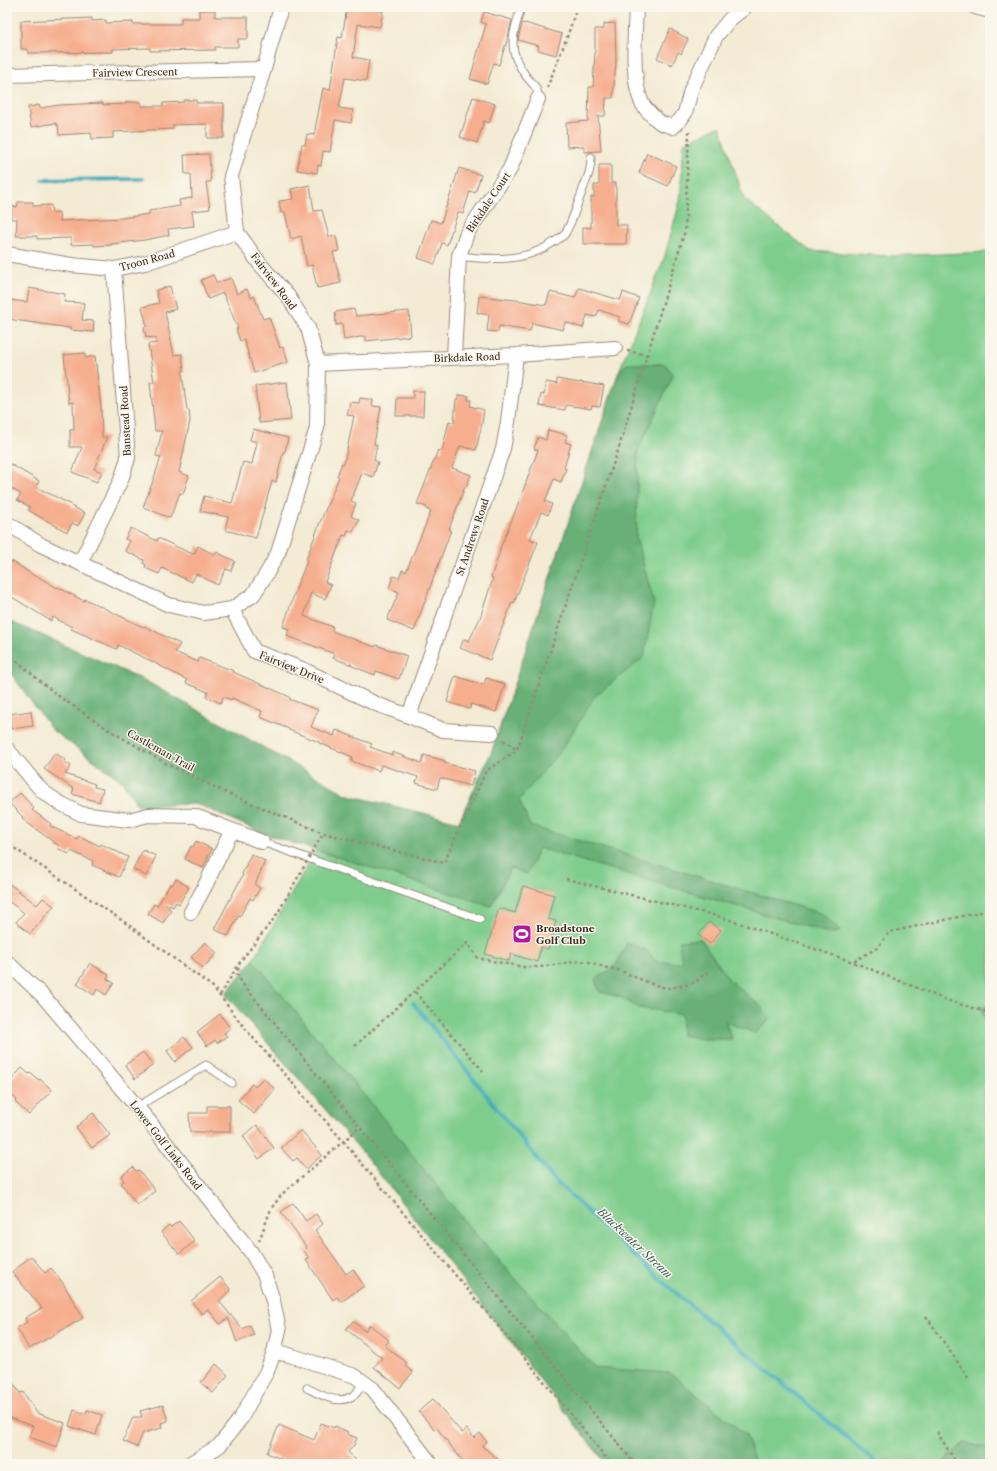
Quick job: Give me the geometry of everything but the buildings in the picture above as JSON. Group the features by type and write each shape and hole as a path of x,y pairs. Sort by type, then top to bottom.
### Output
{"street":[{"name":"Fairview Road","path":"232,609 253,595 278,553 317,428 318,364 308,328 288,296 260,264 237,232 231,176 264,69 281,7"},
{"path":"636,7 636,77 642,104 662,123 673,127 685,112 691,90 716,36 730,19 745,7"},
{"path":"975,7 990,12"},
{"name":"Fairview Crescent","path":"7,75 264,69"},
{"name":"Birkdale Court","path":"454,357 459,256 467,233 510,170 538,99"},
{"name":"Troon Road","path":"7,254 71,265 114,269 145,263 237,232"},
{"name":"Banstead Road","path":"80,563 121,480 128,458 114,269"},
{"name":"Birkdale Road","path":"318,364 516,355 615,348"},
{"name":"St Andrews Road","path":"410,716 503,449 508,422 516,355"},
{"path":"7,523 41,545 169,605 204,613 232,609"},
{"name":"Fairview Drive","path":"232,609 254,651 302,669 376,704 443,730 492,733"},
{"path":"7,749 42,791 58,802 81,814 129,820 148,815 195,816 262,842"},
{"path":"191,912 232,830"},
{"name":"Lower Golf Links Road","path":"7,962 43,996 137,1107 251,1252 265,1276 273,1301 279,1330 274,1352 267,1371 241,1418 219,1446 189,1464"},
{"path":"274,1352 286,1354 355,1376 373,1389 431,1464"}],"lane":[{"path":"521,8 513,32 513,45 516,60 525,75 538,91 538,99"},
{"path":"459,256 487,259 530,254 550,245 564,235 576,210 591,170 591,157"},
{"path":"262,842 480,919"},
{"path":"137,1107 206,1065 232,1083"},
{"path":"307,1388 328,1399 343,1400 355,1395 363,1382"}],"path":[{"path":"538,99 545,92 553,74 577,7"},
{"path":"492,733 517,750 619,447 685,231 689,126"},
{"path":"615,348 647,354"},
{"name":"Castleman Trail","path":"7,653 57,695 109,730 169,765 231,795 323,833 444,863 486,771 517,750"},
{"path":"220,995 240,962 276,916 323,833"},
{"path":"7,839 14,848 120,919 213,987 247,1031 343,1141 525,1358 611,1464"},
{"path":"566,879 721,916 853,962 949,1000 990,1014"},
{"path":"853,962 877,948 890,932 990,910"},
{"path":"355,1046 415,992 466,943 478,958 524,967 540,967 590,962 618,970 666,988 683,986 695,982 708,972"},
{"path":"240,962 237,974 242,983 635,1464"},
{"path":"415,992 483,1071"},
{"path":"251,1252 257,1245 271,1209 282,1194 360,1127"},
{"path":"926,1316 969,1379"},
{"path":"937,1432 957,1464"}],"green space":[{"path":"720,126 744,199 810,251 888,256 990,252 990,1464 676,1464 658,1438 244,976 348,795 459,822 492,751 619,371 664,259 680,201 684,143"},
{"path":"627,364 665,364 673,375 638,451 636,538 654,602 644,657 594,697 564,746 519,800 530,826 823,914 841,931 831,934 539,848 527,874 511,868 491,906 265,834 197,804 138,806 122,781 52,730 7,668 7,620 144,680 348,795 459,822 492,751 619,371"},
{"path":"701,939 729,980 761,1006 770,1020 755,1033 725,1022 732,1039 702,1039 682,1035 682,1014 639,1008 620,997 600,992 595,980 616,965 627,943 646,950 655,961 682,963 679,941"},
{"path":"253,960 387,1123 471,1229 595,1368 670,1373 746,1435 755,1464 606,1464 363,1153 225,994"},
{"path":"979,1006 990,1006 990,1027"},
{"path":"964,1443 990,1447 990,1464 941,1464"}],"waterway":[{"path":"43,180 143,179"},
{"name":"Blackwater Stream","path":"413,1003 555,1181 669,1287 878,1464"}],"place":[{"name":"Broadstone Golf Club","path":"522,934"}]}
